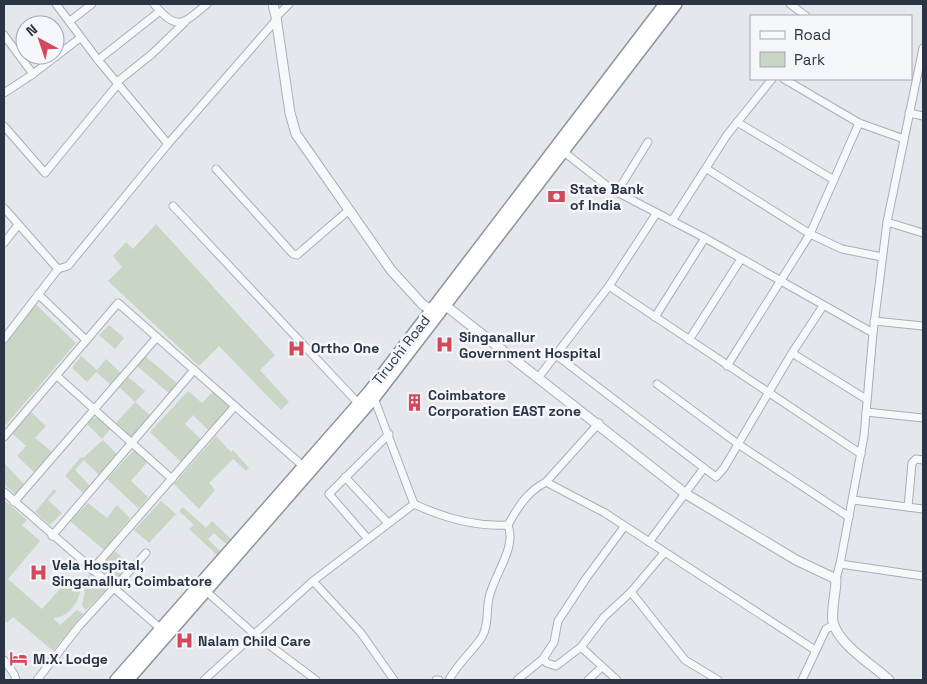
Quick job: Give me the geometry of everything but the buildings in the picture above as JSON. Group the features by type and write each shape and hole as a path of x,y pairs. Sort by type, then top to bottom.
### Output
{"highway":[{"name":"Tiruchi Road","path":"128,680 206,591 303,466 358,403 432,310 665,4"},
{"name":"Tiruchi Road","path":"116,680 374,398 676,4"}],"street":[{"path":"56,4 70,21 80,38 168,144"},
{"path":"70,21 92,4"},
{"path":"154,4 171,21 185,22"},
{"path":"4,126 46,173 118,83 207,4"},
{"path":"273,4 277,18 290,113 296,134 391,270 423,305 432,310"},
{"path":"4,339 58,269 68,266 168,144 289,4"},
{"path":"790,4 805,15"},
{"path":"98,60 160,11"},
{"path":"4,35 33,74"},
{"path":"4,93 33,74 80,38"},
{"path":"884,678 857,654 839,634 834,625 836,580 850,518 866,412 874,321 887,222 923,48"},
{"path":"672,221 737,122 771,80"},
{"path":"786,80 859,123 904,139"},
{"path":"909,113 923,116"},
{"path":"737,122 834,180"},
{"path":"727,366 810,234 859,123"},
{"path":"617,192 648,142"},
{"path":"564,152 617,192 705,238 873,333"},
{"path":"216,169 293,254 297,254 349,210"},
{"path":"707,169 810,234 842,249 882,257"},
{"path":"173,206 358,403"},
{"path":"4,208 58,269"},
{"path":"538,378 609,286 656,214"},
{"path":"887,222 923,233"},
{"path":"4,243 18,225"},
{"path":"655,317 705,238"},
{"path":"689,340 742,259"},
{"path":"609,286 860,454"},
{"path":"38,294 86,340"},
{"path":"4,437 118,303 303,466"},
{"path":"446,306 686,494 788,556 836,580"},
{"path":"556,355 716,477 823,306"},
{"path":"874,321 923,326"},
{"path":"14,502 157,337"},
{"path":"792,353 866,400"},
{"path":"52,536 194,370"},
{"path":"57,376 172,479"},
{"path":"657,384 738,444 850,518"},
{"path":"374,398 414,504 441,516 488,526 508,525"},
{"path":"92,570 235,406"},
{"path":"866,412 923,418"},
{"path":"508,525 521,503 536,487 546,482 599,424"},
{"path":"368,539 329,494 389,434"},
{"path":"908,507 912,463 916,459 923,460"},
{"path":"649,542 704,468"},
{"path":"345,477 388,523"},
{"path":"546,482 605,513 815,650"},
{"path":"4,492 52,536 115,587 161,629"},
{"path":"853,500 923,509"},
{"path":"204,680 253,633 313,581 414,504"},
{"path":"449,680 483,635 487,624 488,599 496,574 508,550 512,535 508,525"},
{"path":"517,680 543,659 554,642 558,621 587,576 624,527"},
{"path":"37,680 79,626 146,553"},
{"path":"543,659 548,664 556,666 581,647 604,617 630,592 664,553"},
{"path":"840,564 923,576"},
{"path":"313,581 361,633 394,680"},
{"path":"206,591 253,633 316,680"},
{"path":"630,592 685,660 718,680"},
{"path":"802,680 826,629 834,625"},
{"path":"581,647 617,680"},
{"path":"4,660 16,680"},
{"path":"588,680 602,667"}],"green space":[{"path":"156,224 275,355 260,370 289,402 281,410 219,346 199,366 108,281 122,267 113,256 126,242 133,249"},
{"path":"32,301 76,343 4,427 4,336"},
{"path":"109,325 124,338 115,349 99,335"},
{"path":"81,356 97,370 106,359 121,373 110,384 96,372 87,382 72,368"},
{"path":"145,356 178,384 170,394 137,366"},
{"path":"128,377 145,391 135,402 119,387"},
{"path":"214,390 231,406 209,431 193,415 185,424 201,439 181,462 150,432 188,391 202,403"},
{"path":"135,402 151,416 134,436 130,436 116,423"},
{"path":"31,412 46,426 35,438 52,452 34,472 17,456 26,446 12,433"},
{"path":"92,418 98,418 111,428 102,439 86,423"},
{"path":"216,436 231,452 233,450 249,468 246,471 233,459 209,483 215,490 199,509 174,484"},
{"path":"103,440 118,455 100,476 84,460 75,470 90,486 83,493 65,476 81,457 83,458"},
{"path":"134,450 148,461 131,481 148,497 139,509 107,479"},
{"path":"4,463 25,485 16,495 4,484"},
{"path":"54,489 57,491 48,500 62,513 50,525 35,512"},
{"path":"4,500 27,520 22,525 40,541 8,579 42,609 68,580 76,587 81,583 77,601 69,611 64,615 53,618 60,625 77,610 83,614 53,651 13,617 7,623 4,619"},
{"path":"161,501 176,514 149,543 134,530"},
{"path":"88,503 107,518 117,505 130,518 104,550 70,521"},
{"path":"183,507 206,528 212,521 231,539 226,544 214,533 208,539 220,551 217,555 189,529 194,525 179,511"},
{"path":"115,551 130,565 114,582 102,570 103,564"},
{"path":"90,574 92,575 87,581 94,588 100,582 108,588 86,610 82,606 85,591 83,582"}],"place":[{"name":"State Bank of India","path":"556,197"},
{"name":"Singanallur Government Hospital","path":"445,345"},
{"name":"Ortho One","path":"297,348"},
{"name":"Coimbatore Corporation EAST zone","path":"414,403"},
{"name":"Vela Hospital, Singanallur, Coimbatore","path":"38,573"},
{"name":"Nalam Child Care","path":"184,641"},
{"name":"M.X. Lodge","path":"19,659"}]}
